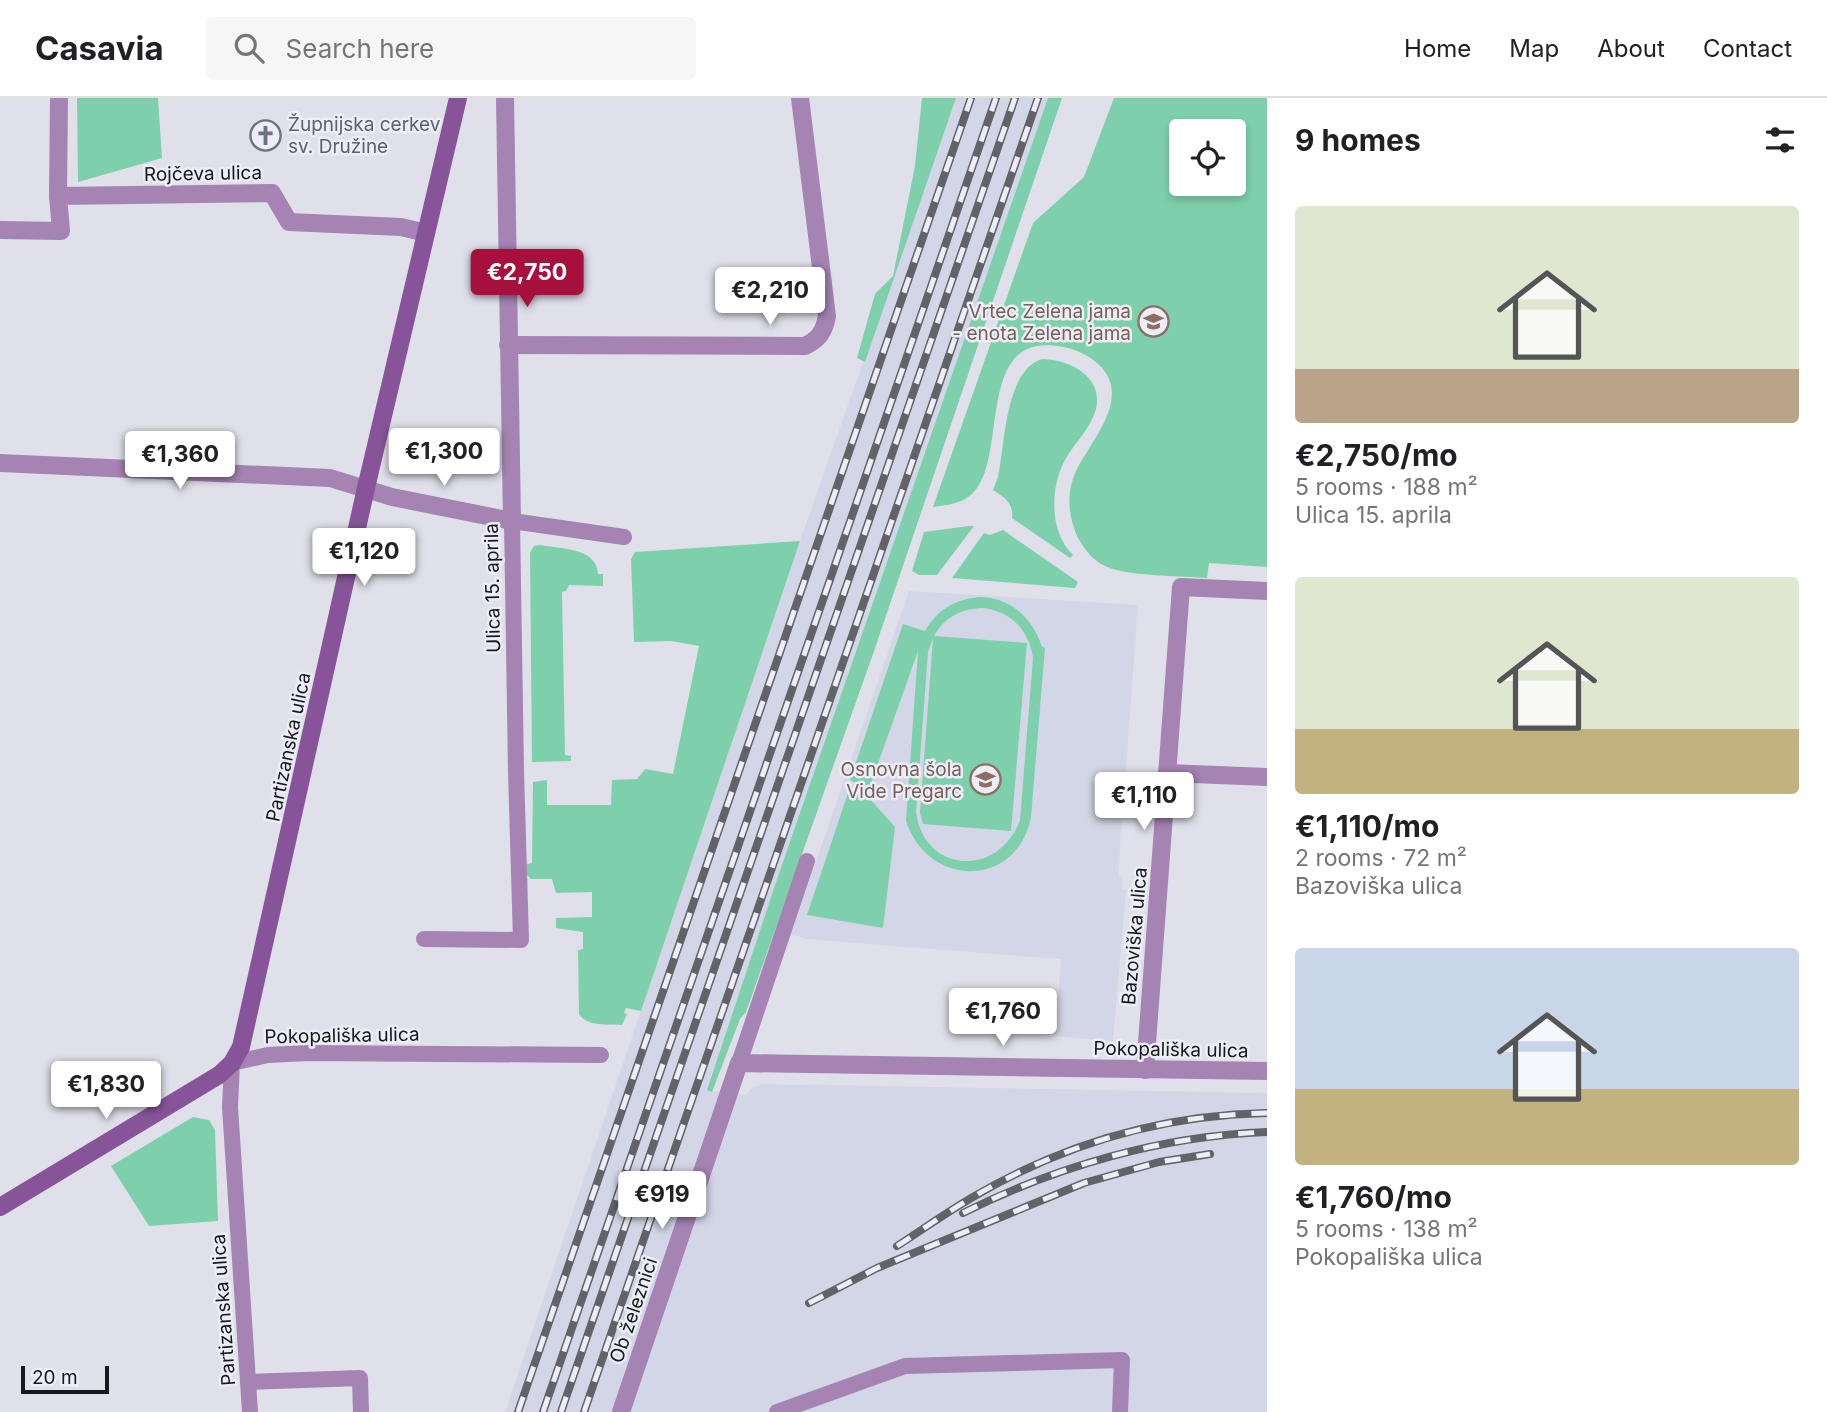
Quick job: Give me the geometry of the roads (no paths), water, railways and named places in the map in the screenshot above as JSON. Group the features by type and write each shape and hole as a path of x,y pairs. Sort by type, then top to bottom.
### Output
{"street":[{"path":"0,230 61,231 58,196 59,98"},
{"name":"Partizanska ulica","path":"232,1063 241,1047 248,1021 366,488 458,98"},
{"name":"Ulica 15. aprila","path":"505,98 512,521"},
{"path":"508,345 805,346 815,341 822,333 827,316 800,98"},
{"name":"Rojčeva ulica","path":"58,196 272,193 289,222 401,228 426,233"},
{"path":"0,463 331,478 392,497 512,521"},
{"name":"Bazoviška ulica","path":"1145,1070 1181,587 1267,591"},
{"path":"1168,773 1267,777"},
{"name":"Pokopališka ulica","path":"0,1207 200,1088 232,1063"},
{"name":"Pokopališka ulica","path":"739,1063 1267,1071"},
{"name":"Ob železnici","path":"621,1412 739,1063"}],"lane":[{"path":"512,521 624,537"},
{"name":"Ulica 15. aprila","path":"424,939 521,940 512,521"},
{"path":"739,1063 807,861"},
{"name":"Pokopališka ulica","path":"232,1063 268,1055 308,1053 601,1055"},
{"name":"Partizanska ulica","path":"232,1063 230,1107 250,1412"},
{"path":"777,1412 905,1366 1122,1360 1120,1412"},
{"path":"248,1382 360,1378 361,1412"}],"railway":[{"path":"518,1412 971,98"},
{"path":"543,1412 996,98"},
{"path":"561,1412 1015,98"},
{"path":"584,1412 1038,98"},
{"path":"897,1246 1007,1178 1078,1148 1152,1126 1228,1115 1267,1113"},
{"path":"963,1213 1035,1181 1111,1156 1188,1140 1267,1132"},
{"path":"809,1303 877,1268 1084,1183 1159,1162 1210,1154"}],"place":[{"name":"Župnijska cerkev sv. Družine","path":"265,135"},
{"name":"Vrtec Zelena jama - enota Zelena jama","path":"1154,322"},
{"name":"Osnovna šola Vide Pregarc","path":"985,780"}]}
